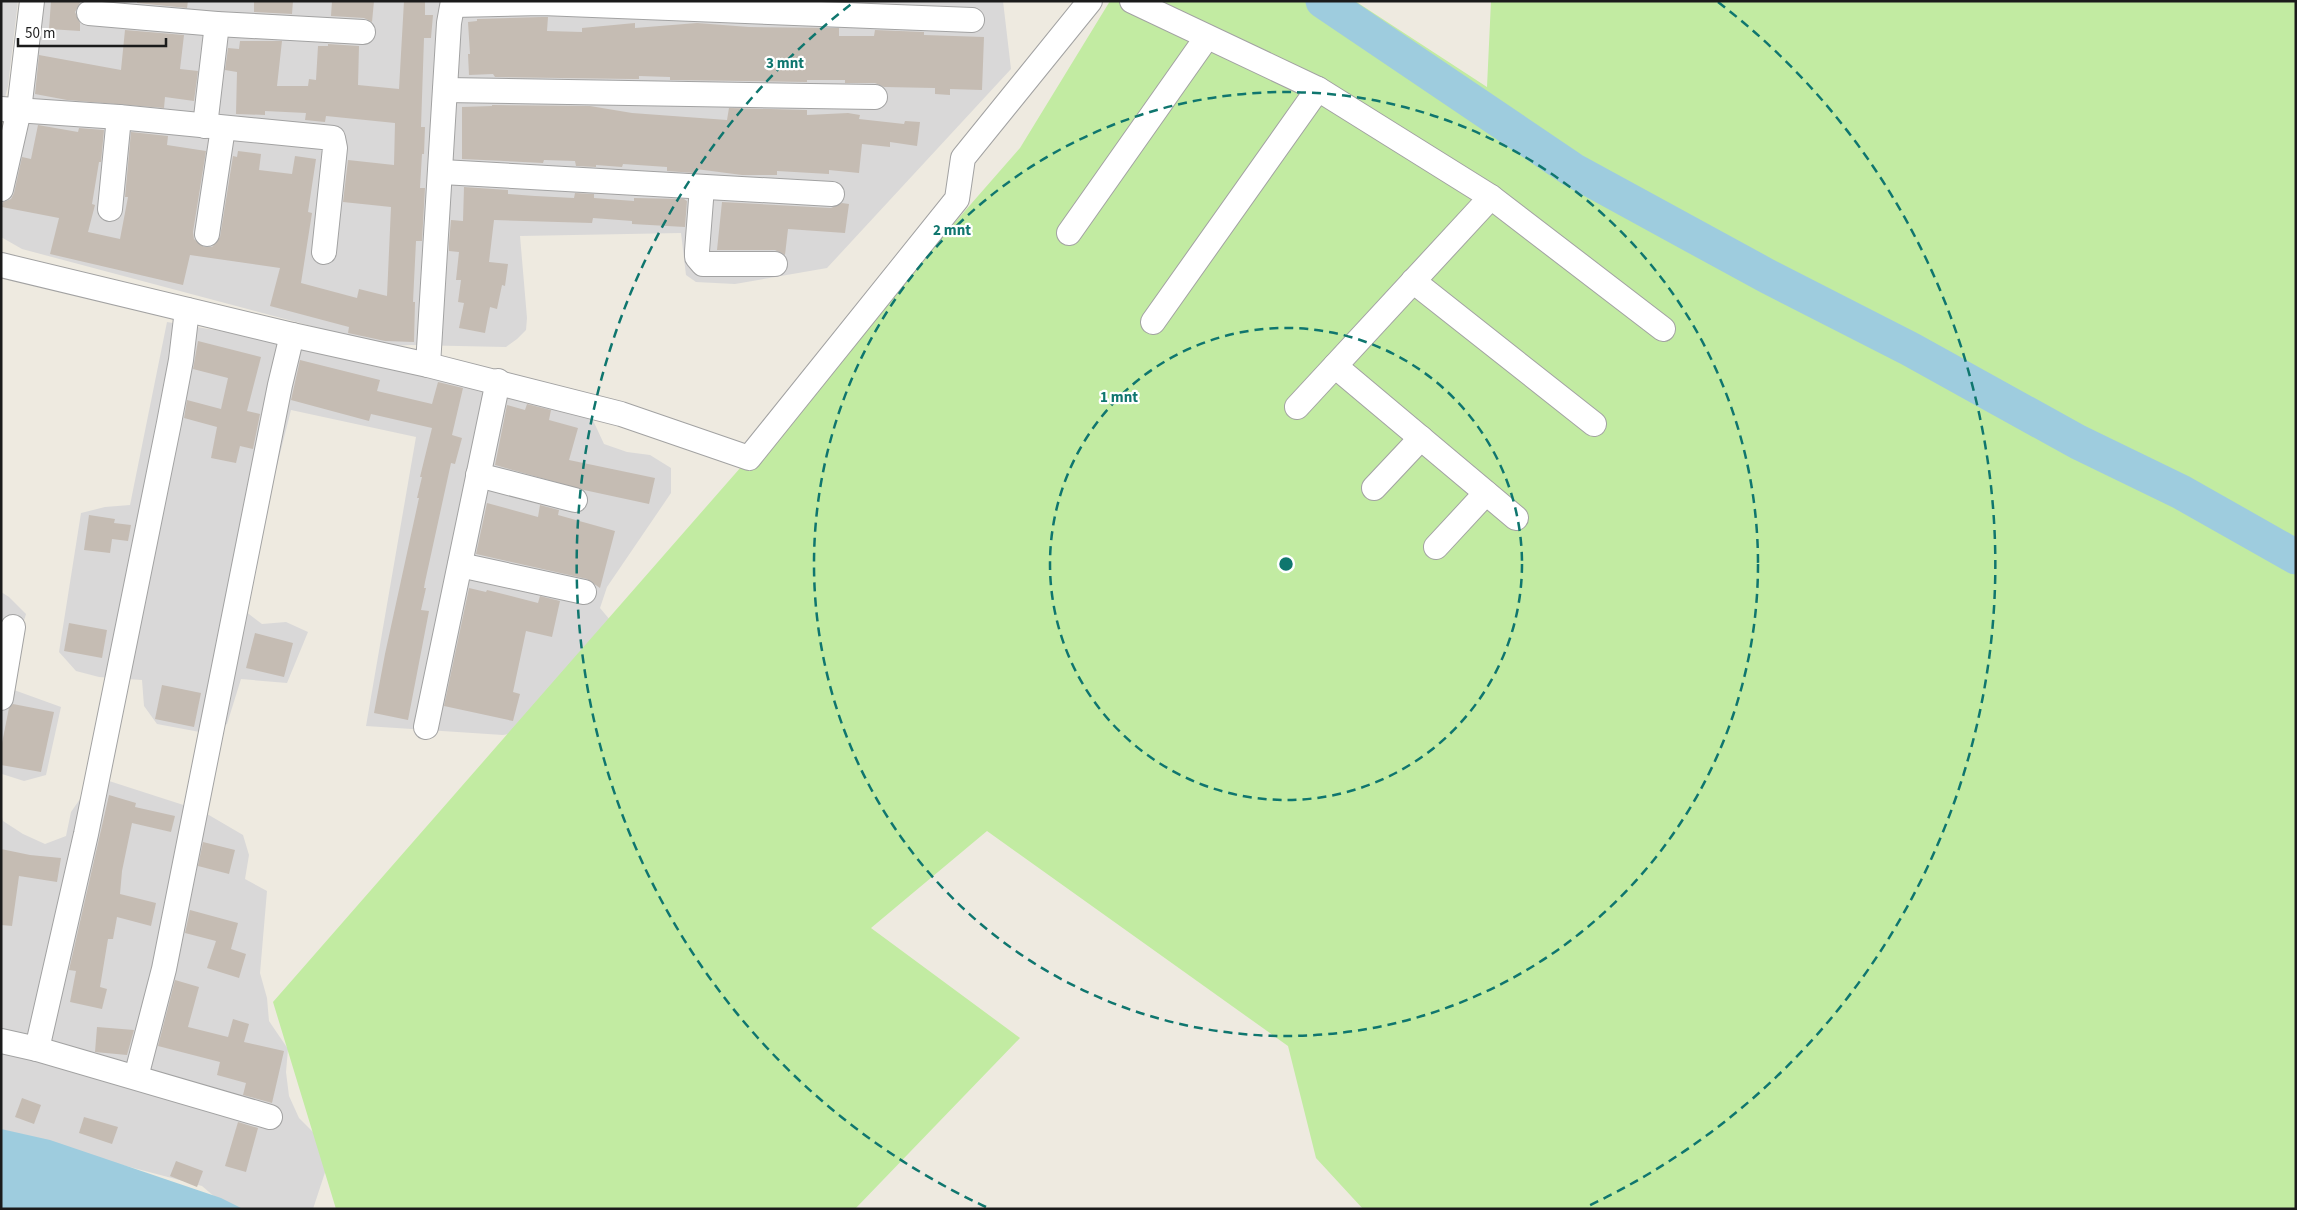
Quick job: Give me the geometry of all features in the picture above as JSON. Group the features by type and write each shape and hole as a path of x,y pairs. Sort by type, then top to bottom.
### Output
{"street":[{"path":"1,189 10,109 32,1"},
{"path":"1,265 292,335 498,381 621,414 749,458 957,200 963,158 1090,1"},
{"path":"1132,1 1318,89 1491,197 1663,328"},
{"path":"428,365 442,172 445,90 453,3 542,2 972,20"},
{"path":"89,13 217,24 363,32"},
{"path":"207,234 214,127 217,24"},
{"path":"1069,233 1207,37"},
{"path":"1153,322 1318,89"},
{"path":"445,90 875,97"},
{"path":"10,109 119,117 333,138 335,148 324,252"},
{"path":"110,210 119,117"},
{"path":"442,172 832,194"},
{"path":"702,187 696,251 697,257 703,264 775,264"},
{"path":"1297,407 1491,197"},
{"path":"1413,281 1594,424"},
{"path":"37,1049 92,804 169,423 181,360 187,310"},
{"path":"136,1077 164,969 280,385 292,335"},
{"path":"1335,366 1516,518"},
{"path":"426,727 498,381"},
{"path":"1374,488 1421,438"},
{"path":"478,475 575,500"},
{"path":"1436,547 1486,493"},
{"path":"460,565 584,592"},
{"path":"1,698 13,627"},
{"path":"1,1042 37,1049 270,1117"}],"shaded area":[{"path":"1,1 18,1 8,86 1,113"},
{"path":"35,1 1003,1 1011,69 827,268 735,284 696,282 686,275 681,233 520,236 527,318 526,330 517,339 506,347 386,346 22,249 1,237 1,190"},
{"path":"167,322 446,369 584,401 604,444 627,452 650,455 671,468 671,493 607,587 600,608 615,626 529,730 503,735 366,726 416,437 291,410 241,608 262,624 286,622 308,632 287,683 241,679 227,724 205,733 157,724 144,706 142,680 99,677 76,671 59,652 81,513 105,507 130,505"},
{"path":"1,592 9,597 26,614 10,667 14,690 61,707 46,775 24,781 2,774 1,778"},
{"path":"106,780 202,811 243,835 249,855 245,879 267,891 260,973 267,998 269,1021 288,1049 286,1072 289,1096 299,1118 332,1151 313,1209 229,1209 202,1186 1,1133 1,814 3,821 23,834 45,844 66,836 71,812 85,792"}],"green space":[{"path":"1110,1 1355,1 1487,87 1491,1 2296,1 2296,1209 1363,1209 1316,1158 1288,1046 987,831 871,928 1020,1038 855,1209 336,1209 273,1002 1020,148"}],"water":[{"path":"1,1129 50,1140 221,1198 243,1209 1,1209"}],"building":[{"path":"51,1 81,1 75,12 80,23 80,31 49,29"},
{"path":"137,1 188,1 187,8 137,3"},
{"path":"254,1 293,1 292,14 254,12"},
{"path":"332,1 374,1 372,22 364,18 331,16"},
{"path":"404,1 425,1 425,15 433,15 431,38 424,38 421,127 425,127 420,188 425,188 422,241 416,241 413,302 415,302 414,342 385,341 348,333 349,327 270,306 280,268 190,255 183,285 50,254 59,218 2,207 3,202 11,199 14,193 22,157 31,159 38,125 78,132 79,128 104,130 101,162 99,162 92,204 95,205 88,232 120,239 128,197 125,197 131,132 168,136 167,145 206,151 193,232 194,239 204,247 212,247 220,237 233,156 237,157 238,151 261,154 259,170 292,174 295,156 316,159 308,212 312,213 301,283 357,298 359,289 387,296 391,207 343,202 348,160 394,165 395,123 326,116 325,122 305,120 306,113 265,111 265,115 236,114 237,72 225,70 228,48 239,49 240,41 282,41 277,86 308,86 309,79 316,80 318,46 328,46 328,44 359,46 358,85 399,89"},
{"path":"548,17 547,31 582,32 582,28 635,23 635,28 697,23 749,27 839,28 839,36 874,36 875,30 924,32 924,35 984,37 982,90 950,89 950,95 935,94 935,88 884,87 875,83 845,83 845,80 807,80 807,82 670,80 670,77 639,76 639,79 633,79 495,77 493,74 469,75 468,22 477,21 477,19"},
{"path":"125,30 184,35 180,69 198,71 194,101 165,97 164,108 67,100 35,94 39,55 121,70"},
{"path":"492,105 590,106 632,113 727,120 729,108 807,110 807,115 848,113 860,115 859,119 904,124 905,121 920,122 917,146 890,142 890,147 862,144 859,173 829,170 829,174 777,171 777,175 742,175 696,169 695,173 667,171 667,167 623,164 622,167 576,166 575,161 544,160 543,163 462,159 462,107"},
{"path":"464,187 508,190 508,194 535,196 574,198 575,193 594,194 594,198 634,201 634,198 684,199 687,201 685,227 632,224 632,221 593,218 592,223 494,220 489,262 508,264 505,286 502,285 497,309 490,307 485,333 459,328 464,303 458,302 461,280 456,280 459,252 449,251 449,243 451,220 463,221"},
{"path":"722,202 831,208 842,203 849,204 845,233 788,229 785,255 775,250 717,250"},
{"path":"198,341 261,357 247,411 260,414 253,449 240,446 236,463 211,458 217,427 184,418 187,400 221,409 228,378 193,369"},
{"path":"300,360 380,380 377,391 432,404 438,382 463,388 452,435 462,438 455,464 451,463 425,582 424,588 426,588 421,610 429,611 408,720 374,713 419,498 417,498 422,477 420,477 432,428 371,414 369,421 291,400"},
{"path":"527,404 551,410 549,420 578,428 569,460 655,478 649,504 584,490 495,465 507,405 525,410"},
{"path":"487,503 538,517 540,505 559,510 558,515 615,531 600,588 587,579 476,554"},
{"path":"89,515 115,519 114,523 131,525 128,541 112,539 110,553 84,550"},
{"path":"469,588 486,592 487,590 538,603 540,596 560,601 552,637 526,631 513,692 520,694 513,721 444,706"},
{"path":"69,623 107,630 102,658 64,651"},
{"path":"255,633 293,643 284,677 246,668"},
{"path":"162,685 201,693 194,727 155,719"},
{"path":"13,704 54,712 41,772 1,765 1,748 9,708"},
{"path":"109,795 136,803 135,807 175,816 171,832 132,823 122,871 120,894 156,903 151,926 117,917 113,939 108,939 100,987 107,989 102,1009 70,1002 76,971 69,970"},
{"path":"203,842 235,850 229,874 198,866"},
{"path":"1,849 30,855 61,858 57,882 19,876 12,926 1,925"},
{"path":"190,910 238,923 231,949 246,954 239,978 207,968 216,941 185,933"},
{"path":"175,980 199,987 188,1027 228,1037 233,1019 249,1024 244,1042 284,1051 272,1103 243,1095 246,1083 217,1075 220,1062 158,1046"},
{"path":"97,1027 134,1030 127,1055 95,1052"},
{"path":"22,1098 41,1105 34,1124 15,1117"},
{"path":"84,1117 118,1127 112,1144 79,1133"},
{"path":"238,1122 258,1128 246,1172 225,1166"},
{"path":"176,1161 203,1171 197,1187 170,1176"}],"waterway":[{"path":"1323,1 1573,170 1767,276 1910,349 2078,442 2181,492 2296,557"}]}
